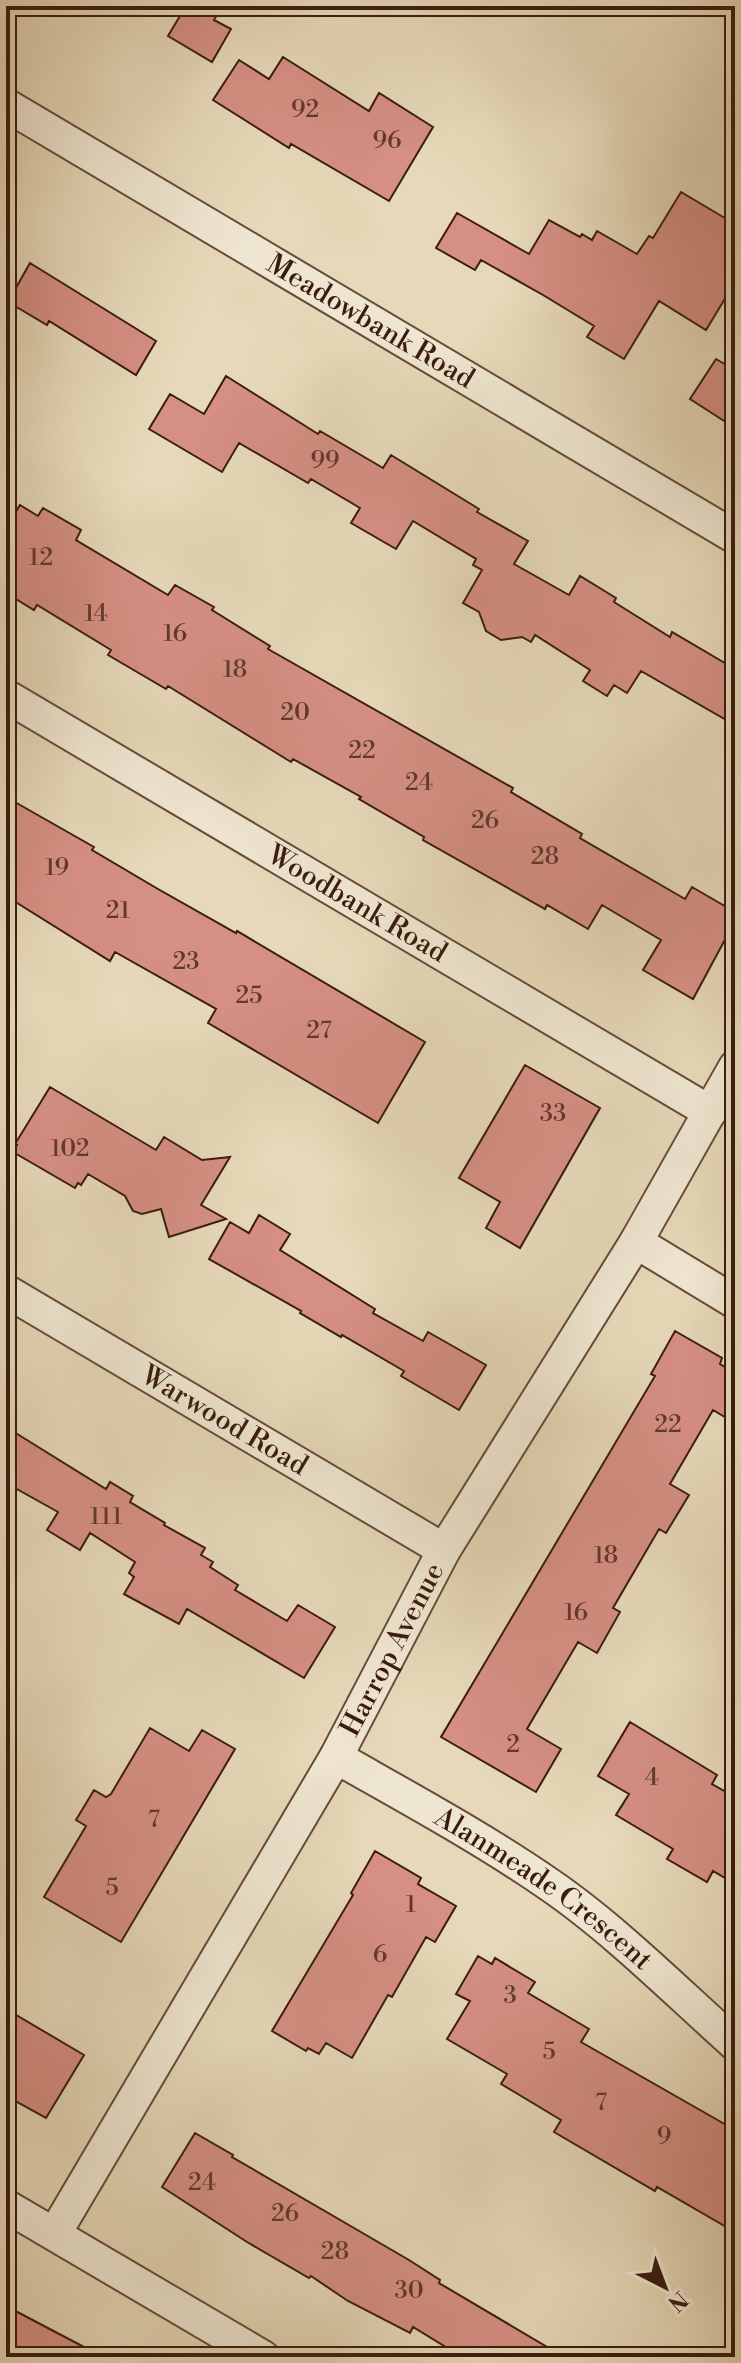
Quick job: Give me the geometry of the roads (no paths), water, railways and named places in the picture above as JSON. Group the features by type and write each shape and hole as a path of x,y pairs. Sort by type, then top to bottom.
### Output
{"street":[{"name":"Meadowbank Road","path":"6,105 735,537"},
{"name":"Woodbank Road","path":"6,696 710,1112"},
{"name":"Harrop Avenue","path":"55,2233 336,1757 444,1550 636,1242 735,1067"},
{"path":"636,1242 735,1302"},
{"name":"Warwood Road","path":"6,1291 444,1550"},
{"name":"Alanmeade Crescent","path":"336,1757 488,1845 553,1887 624,1945 735,2044"},
{"path":"6,2206 263,2357"}]}
